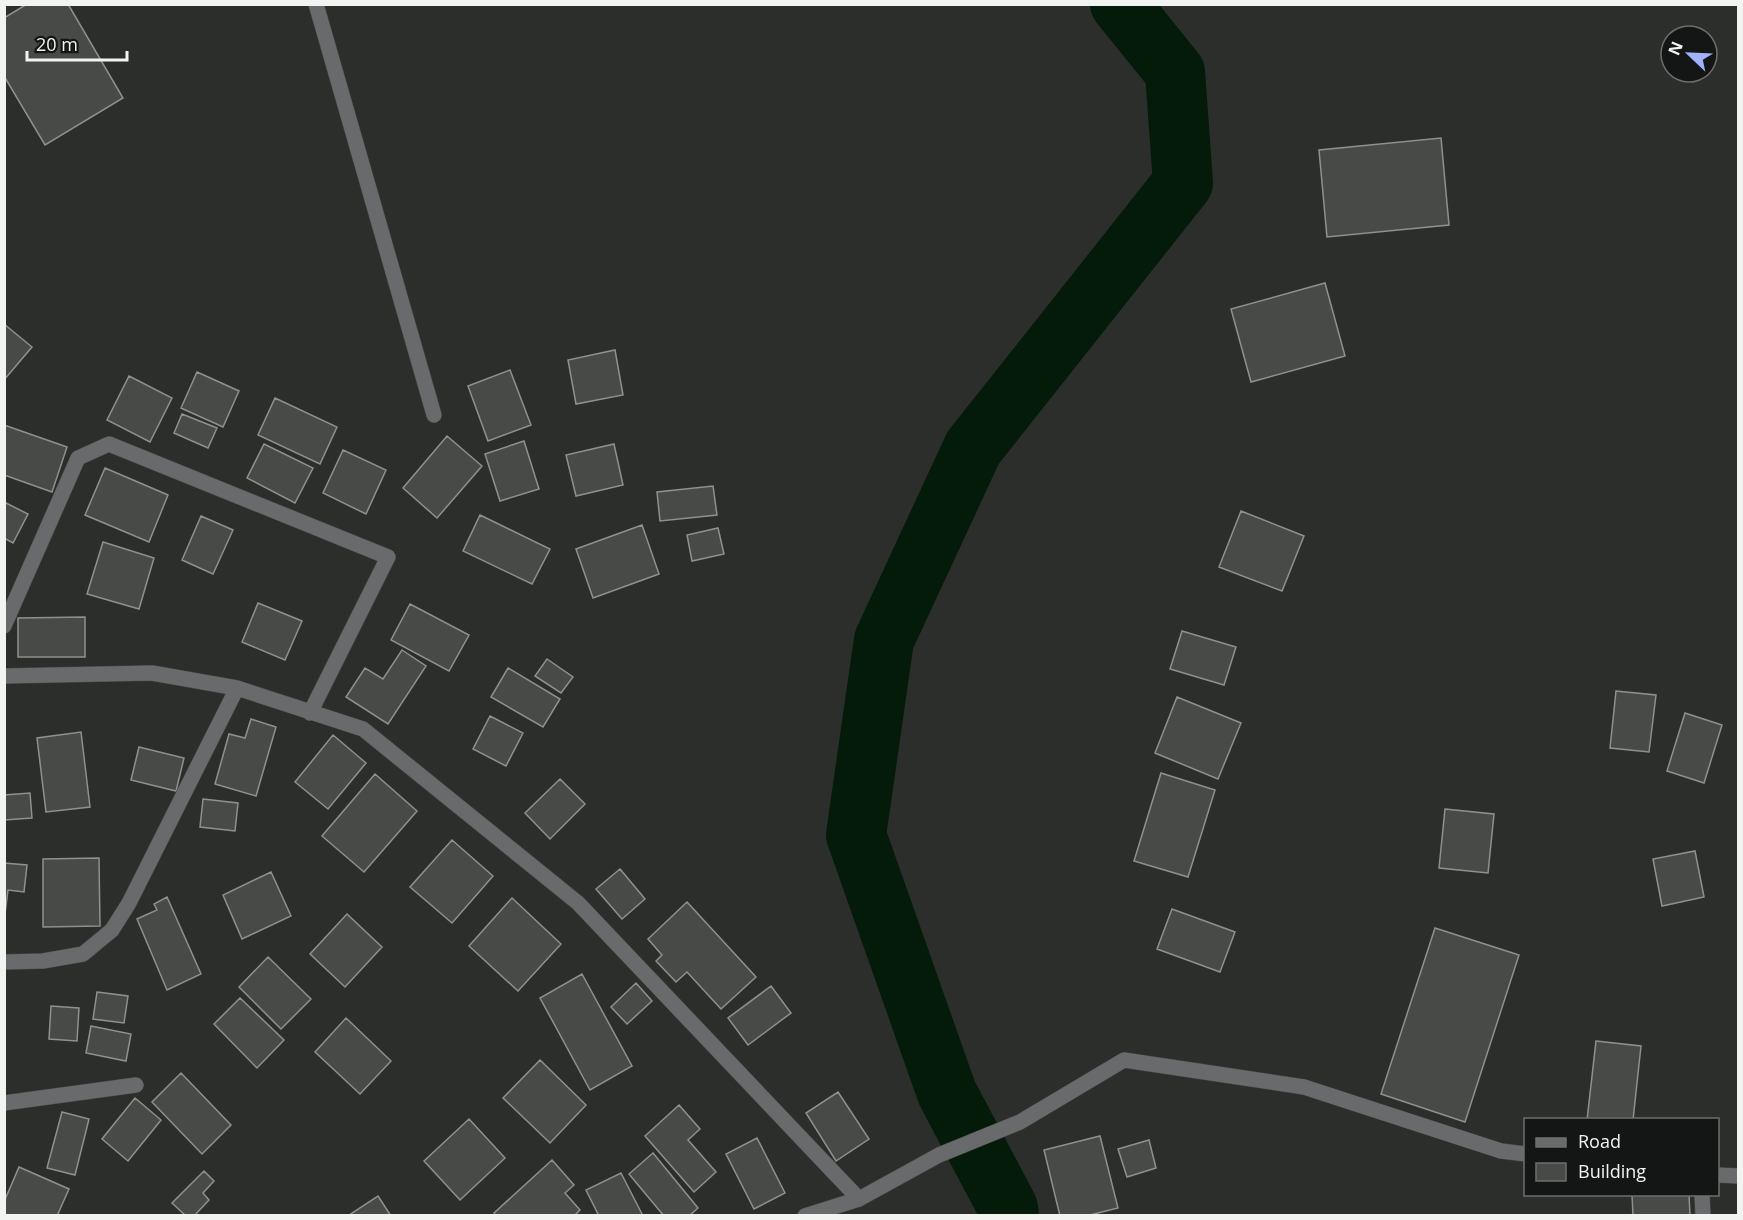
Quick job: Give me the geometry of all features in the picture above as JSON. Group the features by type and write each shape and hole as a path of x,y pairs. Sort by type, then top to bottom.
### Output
{"street":[{"path":"316,4 434,415"},
{"path":"4,626 78,458 109,444 388,557 310,713"},
{"path":"4,676 152,674 237,687 363,729 578,903 859,1198"},
{"path":"4,962 43,962 83,954 112,930 129,903 237,687"},
{"path":"805,1215 859,1198 939,1155 1020,1122 1124,1060 1304,1087 1501,1151 1524,1154"},
{"path":"4,1103 136,1085"},
{"path":"1719,1175 1738,1176"},
{"path":"1702,1196 1703,1215"}],"building":[{"path":"27,4 68,4 123,98 45,145 4,76 4,18"},
{"path":"1441,138 1449,225 1327,237 1319,150"},
{"path":"1325,283 1345,356 1251,382 1231,309"},
{"path":"4,324 32,347 4,380"},
{"path":"615,350 623,395 576,404 568,360"},
{"path":"510,370 531,425 488,441 468,386"},
{"path":"197,372 239,391 223,427 181,408"},
{"path":"129,376 172,398 150,442 107,420"},
{"path":"275,398 337,427 320,464 258,435"},
{"path":"182,414 217,428 208,448 174,433"},
{"path":"4,425 67,447 52,492 4,475"},
{"path":"447,436 482,466 437,518 403,488"},
{"path":"524,441 539,489 500,501 485,454"},
{"path":"264,444 313,468 295,503 247,478"},
{"path":"614,444 623,485 576,496 566,455"},
{"path":"343,450 386,470 366,514 323,493"},
{"path":"105,468 168,495 149,542 85,515"},
{"path":"713,486 717,515 660,521 657,492"},
{"path":"4,502 28,514 13,543 4,538"},
{"path":"1241,511 1304,536 1282,591 1219,567"},
{"path":"480,515 550,549 532,584 463,551"},
{"path":"201,516 233,530 213,574 182,560"},
{"path":"642,525 659,574 593,598 576,549"},
{"path":"718,528 724,554 692,561 687,535"},
{"path":"103,542 154,558 139,609 87,594"},
{"path":"258,603 302,621 285,660 242,642"},
{"path":"410,604 469,635 449,671 391,640"},
{"path":"85,617 85,657 18,657 18,618"},
{"path":"1182,631 1236,647 1224,685 1170,669"},
{"path":"402,650 426,666 388,724 346,697 365,668 383,679"},
{"path":"547,659 573,677 561,693 535,676"},
{"path":"508,668 560,699 543,727 491,697"},
{"path":"1616,691 1656,695 1649,752 1610,748"},
{"path":"1177,697 1241,723 1218,779 1155,753"},
{"path":"1685,713 1722,725 1704,783 1667,771"},
{"path":"490,716 523,733 506,766 473,749"},
{"path":"251,719 276,727 256,796 215,784 229,734 245,738"},
{"path":"81,732 90,807 46,812 37,738"},
{"path":"333,735 366,763 328,809 295,782"},
{"path":"139,747 184,758 176,791 131,780"},
{"path":"1161,773 1215,790 1188,877 1134,861"},
{"path":"375,774 417,811 364,872 322,836"},
{"path":"560,779 585,804 550,839 525,813"},
{"path":"30,793 32,818 4,820 4,795"},
{"path":"203,799 238,803 235,831 200,827"},
{"path":"1445,809 1494,814 1488,873 1439,868"},
{"path":"452,840 493,876 452,923 410,887"},
{"path":"1695,851 1704,897 1662,906 1653,859"},
{"path":"99,858 100,926 43,927 43,859"},
{"path":"4,863 27,865 24,892 8,890 4,922"},
{"path":"620,869 645,899 622,919 596,889"},
{"path":"271,872 291,916 242,939 223,895"},
{"path":"167,897 201,974 167,990 137,919 157,910 154,904"},
{"path":"512,898 561,944 518,991 469,946"},
{"path":"687,902 756,977 721,1009 687,972 676,982 656,961 662,955 648,939"},
{"path":"1172,909 1235,932 1220,972 1157,949"},
{"path":"347,914 382,947 345,987 310,954"},
{"path":"1435,928 1519,955 1465,1122 1381,1094"},
{"path":"268,957 311,999 281,1029 239,987"},
{"path":"582,974 632,1066 590,1090 540,998"},
{"path":"636,983 652,1001 627,1024 611,1007"},
{"path":"771,986 791,1013 748,1045 728,1018"},
{"path":"97,992 128,996 124,1023 93,1019"},
{"path":"240,998 284,1040 257,1068 214,1024"},
{"path":"51,1006 79,1008 77,1041 49,1039"},
{"path":"346,1018 391,1061 360,1094 315,1052"},
{"path":"91,1026 131,1034 126,1061 86,1053"},
{"path":"1596,1041 1641,1046 1633,1118 1587,1118"},
{"path":"540,1060 586,1105 550,1143 503,1098"},
{"path":"181,1073 231,1125 202,1154 152,1102"},
{"path":"838,1092 869,1139 836,1161 806,1113"},
{"path":"135,1098 161,1120 128,1161 102,1139"},
{"path":"679,1105 700,1129 688,1140 716,1172 694,1192 645,1136"},
{"path":"62,1112 89,1119 75,1175 47,1168"},
{"path":"469,1119 505,1158 460,1200 424,1161"},
{"path":"1100,1136 1118,1208 1086,1216 1060,1216 1044,1150"},
{"path":"757,1138 785,1193 754,1209 726,1154"},
{"path":"1149,1140 1156,1168 1127,1177 1118,1149"},
{"path":"653,1153 698,1208 689,1216 664,1216 629,1174"},
{"path":"552,1160 574,1185 565,1193 580,1210 574,1216 497,1216 494,1213"},
{"path":"19,1167 69,1189 57,1216 4,1216 4,1202"},
{"path":"204,1171 214,1181 203,1193 209,1200 194,1216 186,1216 172,1203"},
{"path":"621,1173 643,1216 599,1216 586,1190"},
{"path":"378,1196 391,1216 349,1215"},
{"path":"1632,1196 1689,1196 1690,1216 1633,1216"}],"waterway":[{"path":"1009,1216 1008,1208 947,1093 856,835 884,640 973,448 1183,183 1175,72 1120,4"}]}
